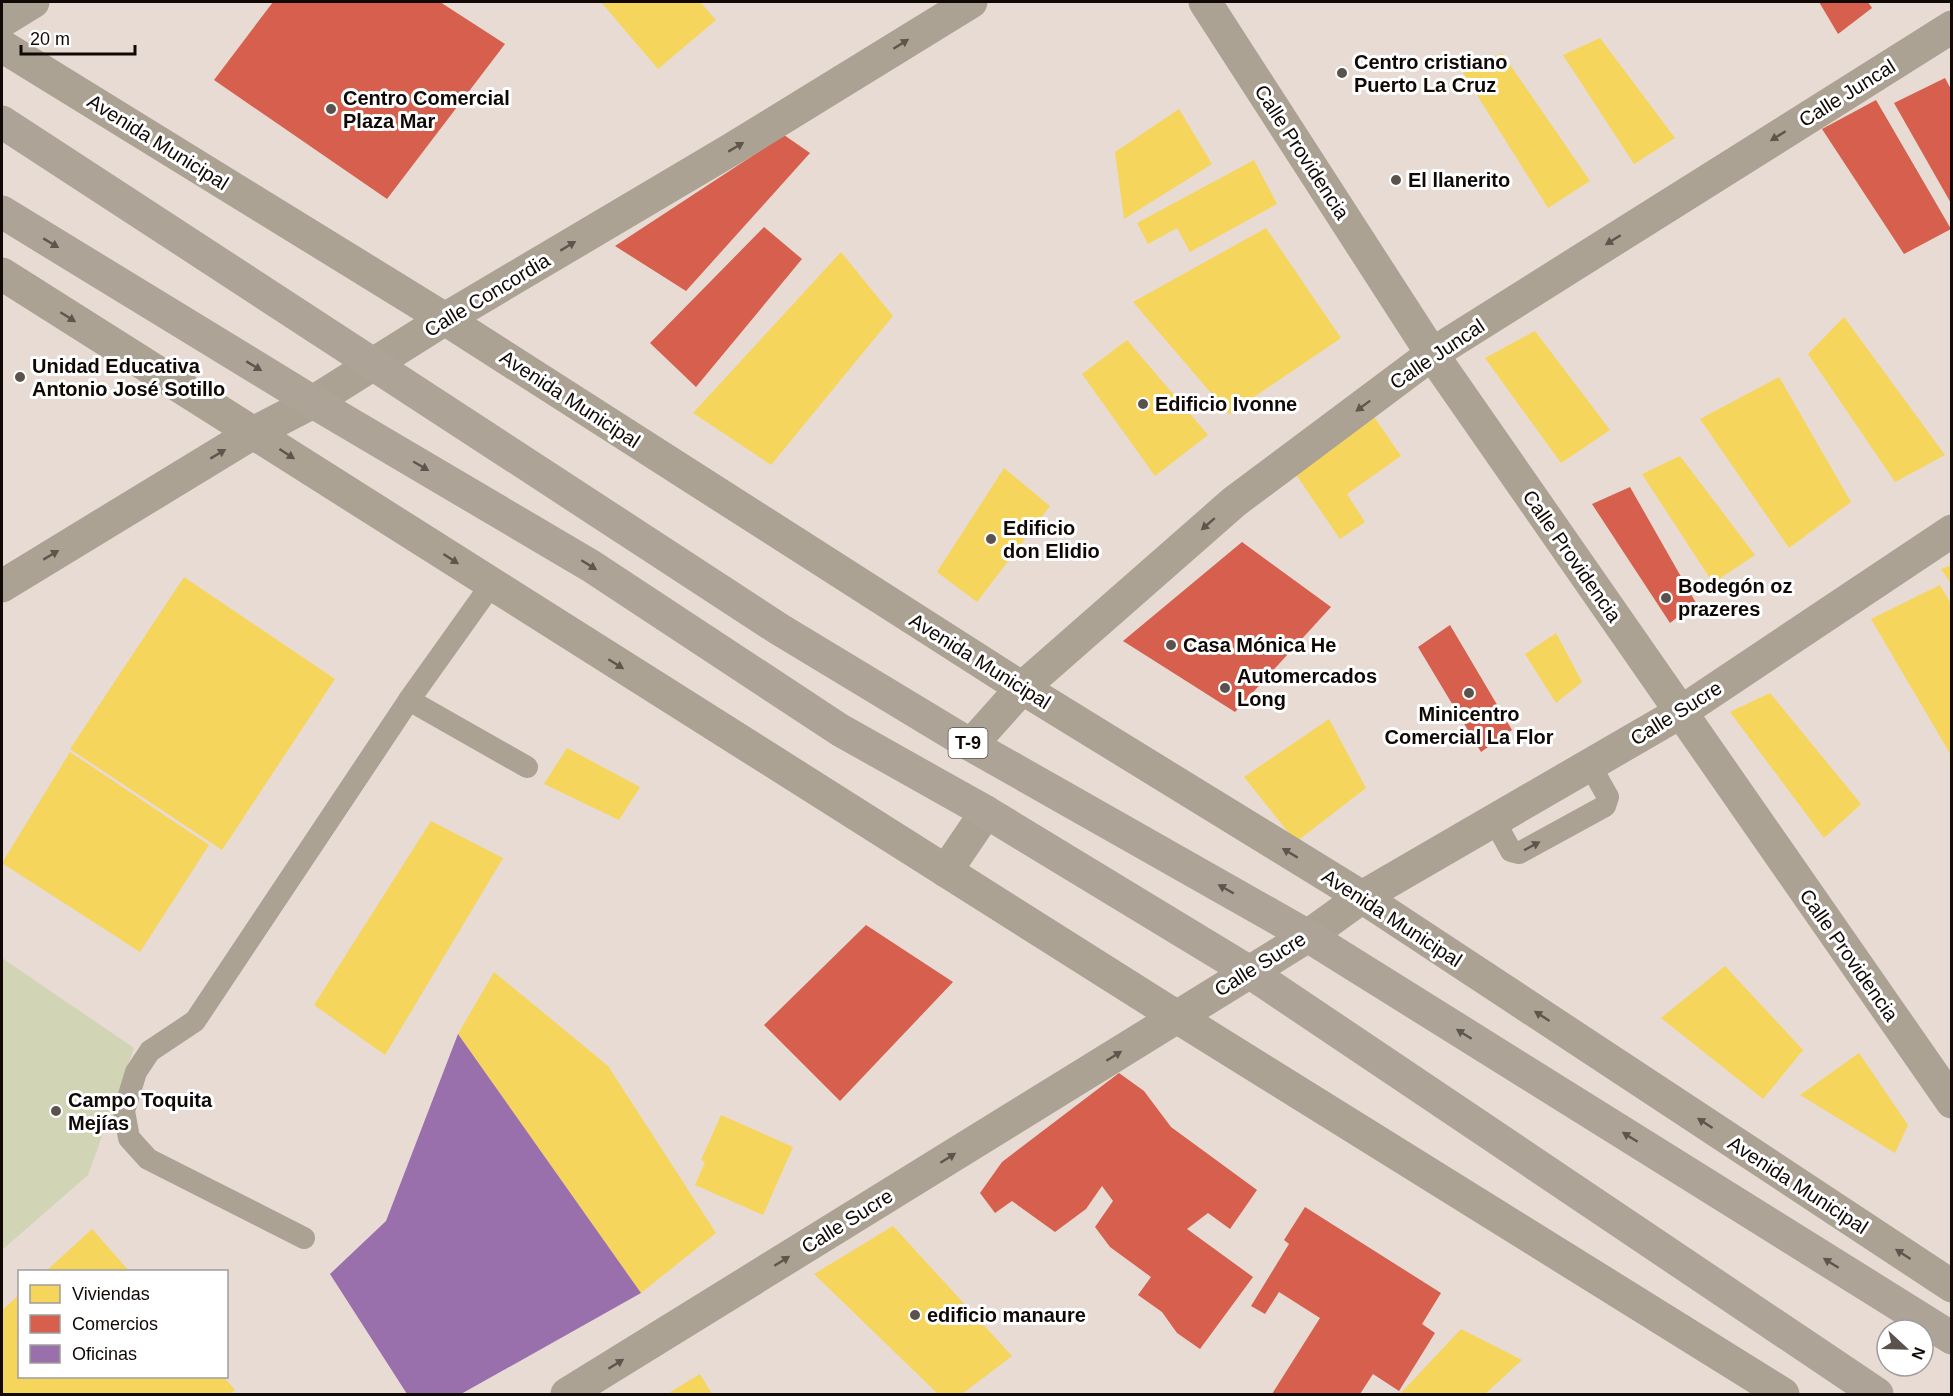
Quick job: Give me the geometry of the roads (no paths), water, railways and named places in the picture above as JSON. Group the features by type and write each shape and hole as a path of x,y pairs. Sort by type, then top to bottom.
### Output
{"highway":[{"name":"T-9","path":"2,122 779,629 971,745 1308,936 1952,1338"},
{"name":"T-9","path":"2,212 313,402 591,566 840,730 986,812 1248,971 1877,1395"}],"street":[{"path":"2,21 33,2"},
{"name":"Calle Concordia","path":"2,586 253,433 313,402 445,319 732,149 971,2"},
{"name":"Calle Providencia","path":"1205,2 1432,354 1952,1102"},
{"path":"1939,2 1952,21"},
{"name":"Calle Juncal","path":"971,745 1022,688 1234,502 1432,354 1952,27"},
{"name":"Avenida Municipal","path":"2,46 445,319 1022,688 1362,897 1952,1286"},
{"path":"2,274 1177,1017 1783,1395"},
{"name":"Calle Sucre","path":"567,1395 1248,971 1308,936 1362,897 1681,712 1952,531"},
{"path":"946,871 986,812"}],"lane":[{"path":"304,1238 148,1159 129,1138 124,1112 136,1072 150,1051 195,1021 409,700 491,585"},
{"path":"409,700 527,767"},
{"path":"1494,820 1511,851 1519,853 1605,806 1608,797 1590,765"}],"place":[{"name":"Centro cristiano Puerto La Cruz","path":"1342,73"},
{"name":"Centro Comercial Plaza Mar","path":"331,109"},
{"name":"El llanerito","path":"1396,180"},
{"name":"Unidad Educativa Antonio José Sotillo","path":"20,377"},
{"name":"Edificio Ivonne","path":"1143,404"},
{"name":"Edificio don Elidio","path":"991,539"},
{"name":"Bodegón oz prazeres","path":"1666,598"},
{"name":"Casa Mónica He","path":"1171,645"},
{"name":"Automercados Long","path":"1225,688"},
{"name":"Minicentro Comercial La Flor","path":"1469,693"},
{"name":"Campo Toquita Mejías","path":"56,1111"},
{"name":"edificio manaure","path":"915,1315"}]}
